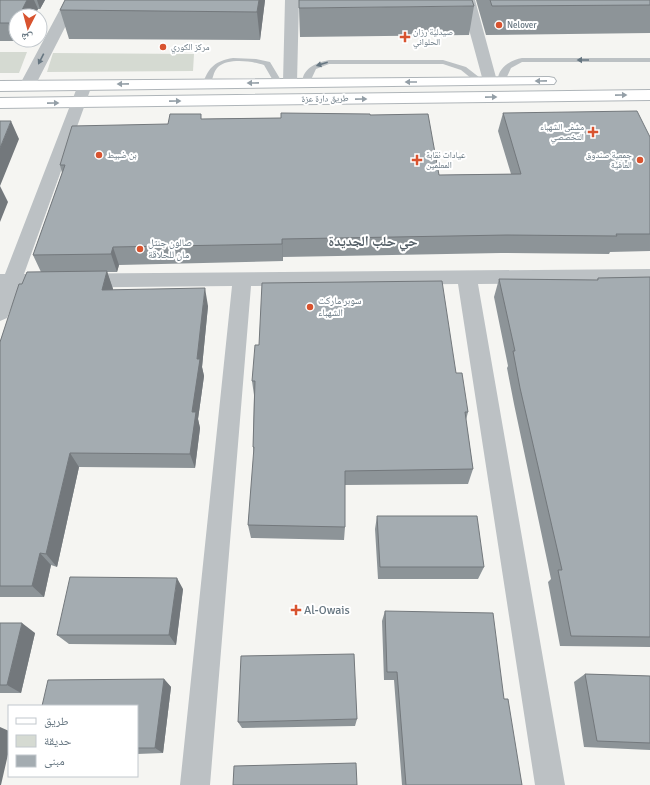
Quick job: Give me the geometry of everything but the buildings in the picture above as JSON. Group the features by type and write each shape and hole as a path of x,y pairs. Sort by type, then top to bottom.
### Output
{"main road":[{"path":"0,86 284,82 564,81"},
{"name":"طريق دارة عزة","path":"0,103 648,99"}],"street":[{"path":"27,86 72,0"},
{"path":"284,82 292,0"},
{"path":"468,0 490,81"},
{"path":"0,313 6,281 80,102 85,85"},
{"path":"6,281 468,279 650,276"},
{"path":"468,279 550,785"},
{"path":"195,785 242,280"}],"lane":[{"path":"207,83 213,68 220,62 251,60 267,64 284,82"},
{"path":"490,81 513,62 522,60 650,60"}],"green space":[{"path":"0,52 27,52 19,73 0,73"},
{"path":"53,53 194,54 193,71 47,72"}],"place":[{"name":"Nelover","path":"499,25"},
{"name":"صيدلية رزان الحلواني","path":"405,37"},
{"name":"مركز الكوري","path":"163,47"},
{"name":"مشفى الشهباء التخصصي","path":"593,132"},
{"name":"بن ضبيط","path":"99,155"},
{"name":"عيادات نقابة المعلمين","path":"417,160"},
{"name":"جمعية صندوق العافية","path":"640,160"},
{"name":"صالون جنتل مان للحلاقة","path":"140,249"},
{"name":"سوبر ماركت الشهباء","path":"310,307"},
{"name":"Al-Owais","path":"296,610"}],"district":[{"name":"حي حلب الجديدة","path":"373,241"}]}
